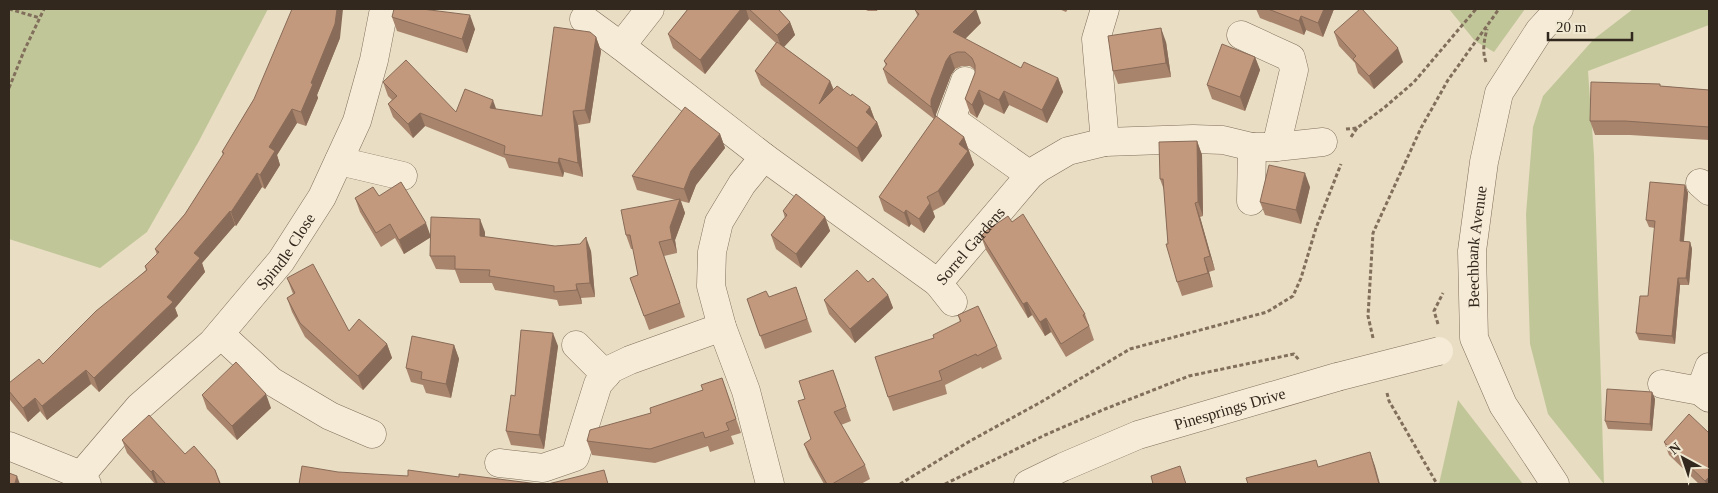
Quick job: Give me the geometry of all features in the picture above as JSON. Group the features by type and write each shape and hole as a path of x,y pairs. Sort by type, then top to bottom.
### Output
{"street":[{"name":"Spindle Close","path":"84,479 139,407 220,334 281,261 322,197 357,121 374,60 384,9"},
{"path":"621,46 650,9"},
{"path":"1105,9 1096,39 1105,142"},
{"name":"Beechbank Avenue","path":"1555,484 1503,406 1474,338 1472,250 1484,162 1499,93 1538,31 1559,9"},
{"name":"Sorrel Gardens","path":"584,19 764,157 946,292 1030,175 1068,151 1105,142 1193,139 1223,140 1264,147 1336,142"},
{"path":"1241,35 1291,58 1294,70 1264,147 1251,201"},
{"path":"965,81 952,119 1030,175"},
{"path":"764,157 742,184 719,222 712,252 711,286 722,327 746,391 770,484"},
{"path":"338,161 403,176"},
{"path":"499,463 543,468 575,457 598,384 611,369 630,360 722,327"},
{"path":"220,334 271,381 330,416 372,434"},
{"name":"Pinesprings Drive","path":"1028,484 1066,475 1138,435 1337,377 1439,350 1474,338"},
{"path":"576,345 606,375"},
{"path":"1662,384 1706,385"},
{"path":"9,446 84,479"}],"path":[{"path":"9,9 40,18"},
{"path":"9,88 44,9"},
{"path":"1357,128 1327,130 1329,141 1336,142 1357,128 1414,82 1476,9"},
{"path":"1374,341 1368,316 1373,233 1421,128 1448,80 1499,9"},
{"path":"1488,26 1483,43 1484,56 1488,67"},
{"path":"900,484 970,441 1041,402 1130,349 1267,312 1293,296 1301,278 1316,228 1343,160"},
{"path":"1387,392 1389,401 1437,484"}],"green space":[{"path":"9,9 268,9 199,141 147,232 100,268 9,239"},
{"path":"1449,9 1525,9 1494,52 1475,41"},
{"path":"1633,9 1709,9 1709,25 1588,71 1594,155 1604,484 1548,414 1530,344 1526,214 1533,127 1543,96 1594,39"},
{"path":"1458,400 1523,484 1439,484"}],"building":[{"path":"292,9 337,9 335,24 301,112 292,109 269,147 275,151 260,175 257,173 231,212 194,253 200,258 167,297 173,302 94,378 86,370 42,406 35,398 23,408 9,391 9,383 39,359 43,364 96,311 147,270 145,266 159,252 155,249 185,214 224,153 222,152 254,99"},
{"path":"394,9 422,9 470,15 462,39 392,17"},
{"path":"688,9 741,9 700,60 668,34"},
{"path":"749,9 778,9 790,22 777,35"},
{"path":"976,9 953,32 1021,68 1024,62 1058,78 1042,110 1004,91 999,100 979,90 972,105 965,99 975,73 975,65 972,58 965,52 957,52 950,55 946,61 931,100 931,107 883,69 887,64 884,61 919,14 915,10"},
{"path":"1268,9 1324,9 1318,23 1301,16 1299,21"},
{"path":"1360,9 1398,48 1369,76 1353,59 1356,56 1334,32"},
{"path":"554,27 590,32 596,37 585,110 573,111 578,163 559,158 558,163 504,154 505,146 420,113 408,124 388,104 397,96 383,82 406,60 456,112 465,89 493,100 490,108 542,116"},
{"path":"1161,28 1166,63 1113,71 1108,36"},
{"path":"777,42 830,81 819,104 837,86 870,107 866,112 877,122 857,148 755,71"},
{"path":"1222,44 1255,57 1240,97 1207,85"},
{"path":"1591,82 1660,84 1660,86 1709,90 1709,127 1625,121 1590,121"},
{"path":"685,107 720,134 691,171 684,189 632,176"},
{"path":"936,116 964,137 959,144 968,151 938,191 927,197 930,203 919,219 906,210 904,213 879,197"},
{"path":"1197,141 1198,202 1195,203 1210,256 1204,258 1208,273 1177,282 1166,244 1168,244 1163,179 1160,179 1159,142"},
{"path":"1269,165 1305,173 1296,210 1260,202"},
{"path":"401,182 426,223 399,240 390,224 376,233 355,198 373,187 379,196"},
{"path":"1650,182 1685,185 1680,241 1690,242 1686,278 1678,278 1672,336 1636,333 1640,296 1648,296 1655,221 1646,220"},
{"path":"796,194 825,217 796,254 771,235 787,215 783,211"},
{"path":"680,199 670,227 672,239 659,242 680,303 644,316 630,278 638,275 630,235 626,235 621,210"},
{"path":"1023,214 1085,314 1083,315 1089,326 1061,344 1046,318 1040,322 1027,302 1023,304 981,236 1008,216 1012,222"},
{"path":"431,217 480,219 480,236 555,246 580,244 586,237 590,283 576,284 577,290 554,292 554,286 489,276 490,270 455,269 455,256 430,256"},
{"path":"313,264 349,331 359,319 387,344 358,376 300,323 287,298 295,293 287,278"},
{"path":"857,270 868,282 873,278 888,295 850,329 824,300"},
{"path":"796,287 807,319 760,336 747,299 766,291 769,297"},
{"path":"978,306 997,346 939,371 942,380 888,397 875,357 934,338 933,335 961,321 958,315"},
{"path":"521,330 553,333 539,435 506,431 511,395 515,396"},
{"path":"412,336 454,345 446,384 421,379 422,372 406,368"},
{"path":"236,362 266,394 232,426 202,395"},
{"path":"833,370 846,407 834,412 865,465 832,484 827,484 804,444 811,439 798,401 805,399 799,381"},
{"path":"722,378 736,419 726,423 729,430 705,438 703,432 650,449 587,441 590,430 651,413 650,408 703,390 701,385"},
{"path":"1607,389 1652,392 1650,424 1605,421"},
{"path":"1689,414 1709,433 1709,477 1705,481 1664,442"},
{"path":"149,415 185,454 194,446 215,470 220,484 166,484 153,470 151,472 122,440"},
{"path":"1370,452 1379,484 1248,484 1246,478 1316,460 1318,467"},
{"path":"302,466 338,472 408,476 408,470 538,484 299,484"},
{"path":"1180,466 1186,484 1153,484 1151,476"},
{"path":"604,470 608,484 548,484"},
{"path":"9,473 17,476 15,483 18,484 9,484"}]}
